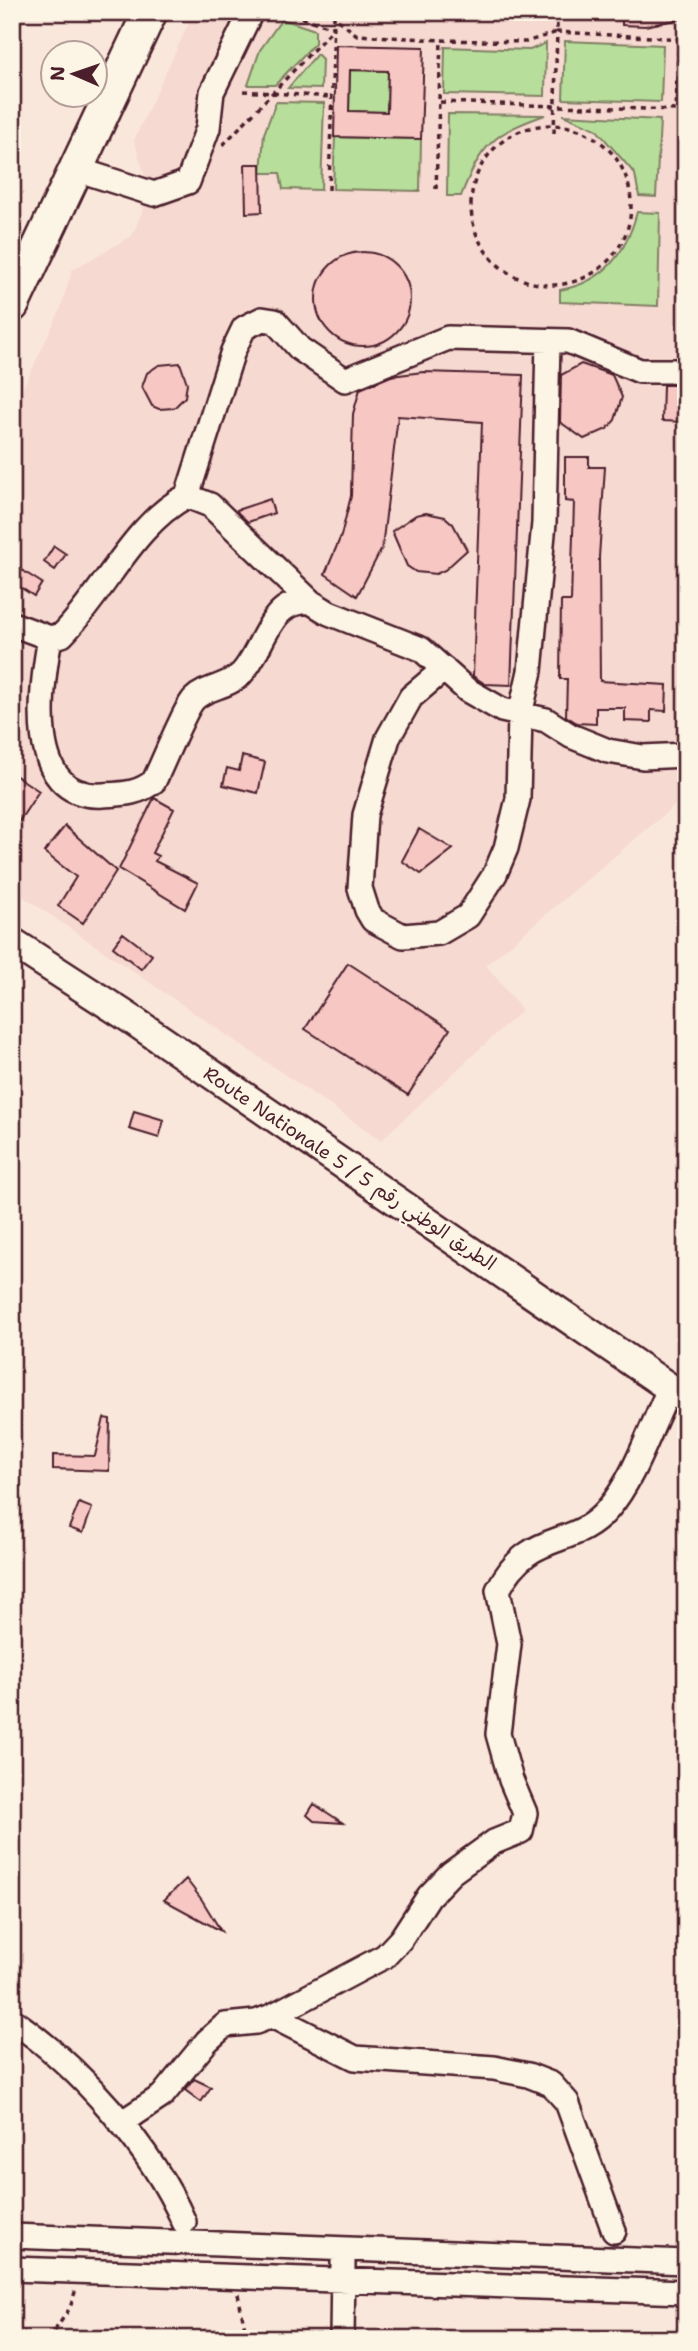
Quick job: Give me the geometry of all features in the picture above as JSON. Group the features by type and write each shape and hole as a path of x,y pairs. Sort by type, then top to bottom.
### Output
{"highway":[{"path":"12,305 150,12"}],"main road":[{"name":"Route Nationale 5 / الطريق الوطني رقم 5","path":"12,942 143,1027 678,1394"}],"street":[{"path":"76,169 154,194 188,182 208,128 212,92 251,12"},
{"path":"12,624 50,638 62,635 75,622 150,524 169,505 187,496 233,351 244,328 252,322 262,319 275,321 300,349 345,380 448,338 568,341 640,371 686,371"},
{"path":"444,669 411,696 388,738 365,815 360,888 373,920 403,936 439,933 468,916 495,874 506,848 518,799 520,715 530,671 540,579 548,341"},
{"path":"187,496 209,505 311,602 329,613 421,649 467,690 502,710 546,720 571,736 608,751 643,757 686,755"},
{"path":"50,638 43,675 41,719 57,779 69,789 94,796 124,794 145,789 154,781 194,699 240,675 269,626 287,605 297,601 311,602"},
{"path":"121,2123 162,2096 207,2041 225,2025 256,2022 272,2016 385,1956 401,1939 429,1896 451,1873 494,1842 521,1831 525,1812 511,1780 498,1734 509,1644 498,1590 519,1557 585,1527 607,1511 678,1394"},
{"path":"272,2016 355,2058 494,2068 528,2075 551,2084 567,2102 614,2231"},
{"path":"12,2020 75,2074 121,2123 171,2192 184,2222"},
{"path":"12,2236 686,2262"},
{"path":"342,2249 342,2339"},
{"path":"12,2269 344,2278 686,2292"}],"path":[{"path":"283,12 334,28"},
{"path":"554,133 557,12"},
{"path":"328,190 334,15"},
{"path":"334,15 357,35 526,42 557,32 686,39"},
{"path":"216,152 334,28"},
{"path":"440,102 675,110 679,39"},
{"path":"436,188 441,40"},
{"path":"243,91 331,97"},
{"path":"554,125 581,130 604,145 622,167 631,194 630,222 620,248 601,268 577,282 550,286 525,282 502,270 485,251 474,229 471,204 475,178 488,156 497,147 506,139 529,128 554,125"},
{"path":"49,2339 70,2308 78,2271"},
{"path":"234,2275 247,2339"}],"shaded area":[{"path":"194,12 686,12 686,796 486,965 522,1010 381,1140 12,889 12,412 60,310 72,270 132,236 143,210 145,176 134,140"}],"green space":[{"path":"282,19 315,30 315,43 275,85 248,85 260,50"},
{"path":"565,41 663,45 661,102 563,99"},
{"path":"546,43 545,96 444,94 445,47 530,50"},
{"path":"317,54 322,59 321,89 288,88"},
{"path":"350,70 388,71 387,112 349,111"},
{"path":"276,102 324,103 321,190 283,189 280,173 261,173 264,134"},
{"path":"448,114 545,115 513,128 491,143 475,164 461,196 447,196"},
{"path":"563,115 660,120 656,197 639,196 635,174 596,129"},
{"path":"335,137 421,139 420,191 333,189"},
{"path":"637,212 660,213 658,306 560,302 560,290 589,280 611,264 627,241"}],"building":[{"path":"622,12 680,12 681,19 645,26 622,25"},
{"path":"336,45 424,47 421,139 334,137","holes":["350,70 388,71 387,112 349,111"]},
{"path":"245,164 261,164 262,212 246,213"},
{"path":"363,252 381,256 396,266 406,281 410,299 406,317 396,332 381,342 363,346 345,342 330,332 320,317 316,299 320,281 330,266 345,256"},
{"path":"180,363 187,383 185,397 174,408 159,409 152,406 142,387 147,373 159,365"},
{"path":"581,364 612,375 622,397 615,420 607,429 584,439 560,422 561,375"},
{"path":"423,372 523,375 511,685 485,684 473,676 482,422 398,416 382,548 357,596 325,574 341,536 351,496 353,414 360,389 391,376"},
{"path":"663,385 685,385 686,422 662,421"},
{"path":"565,457 589,457 589,467 605,467 599,557 600,681 667,685 666,711 651,710 651,722 625,721 625,708 596,708 596,724 577,723 566,716 567,679 560,679 561,601 571,601 574,502 565,501"},
{"path":"270,499 274,513 248,522 238,513 237,510"},
{"path":"426,513 445,517 453,524 467,550 445,570 436,574 416,572 407,566 392,531 416,515"},
{"path":"54,546 66,554 55,570 44,562"},
{"path":"12,564 42,583 34,596 12,582"},
{"path":"242,756 265,762 258,793 223,785 227,768 239,771"},
{"path":"12,773 39,791 12,832"},
{"path":"154,798 174,809 152,853 158,856 155,861 198,883 185,909 119,869"},
{"path":"65,826 116,871 83,923 58,906 76,877 44,852"},
{"path":"419,829 453,849 421,874 402,861"},
{"path":"123,933 152,955 141,969 113,947"},
{"path":"348,963 450,1029 408,1095 305,1029"},
{"path":"134,1111 164,1120 159,1138 129,1129"},
{"path":"104,1418 110,1419 109,1471 53,1469 53,1455 95,1456"},
{"path":"79,1503 92,1508 83,1533 69,1528"},
{"path":"314,1804 343,1823 314,1821 307,1815"},
{"path":"186,1879 202,1900 221,1931 164,1900"},
{"path":"194,2079 211,2087 201,2102 185,2090"}]}
